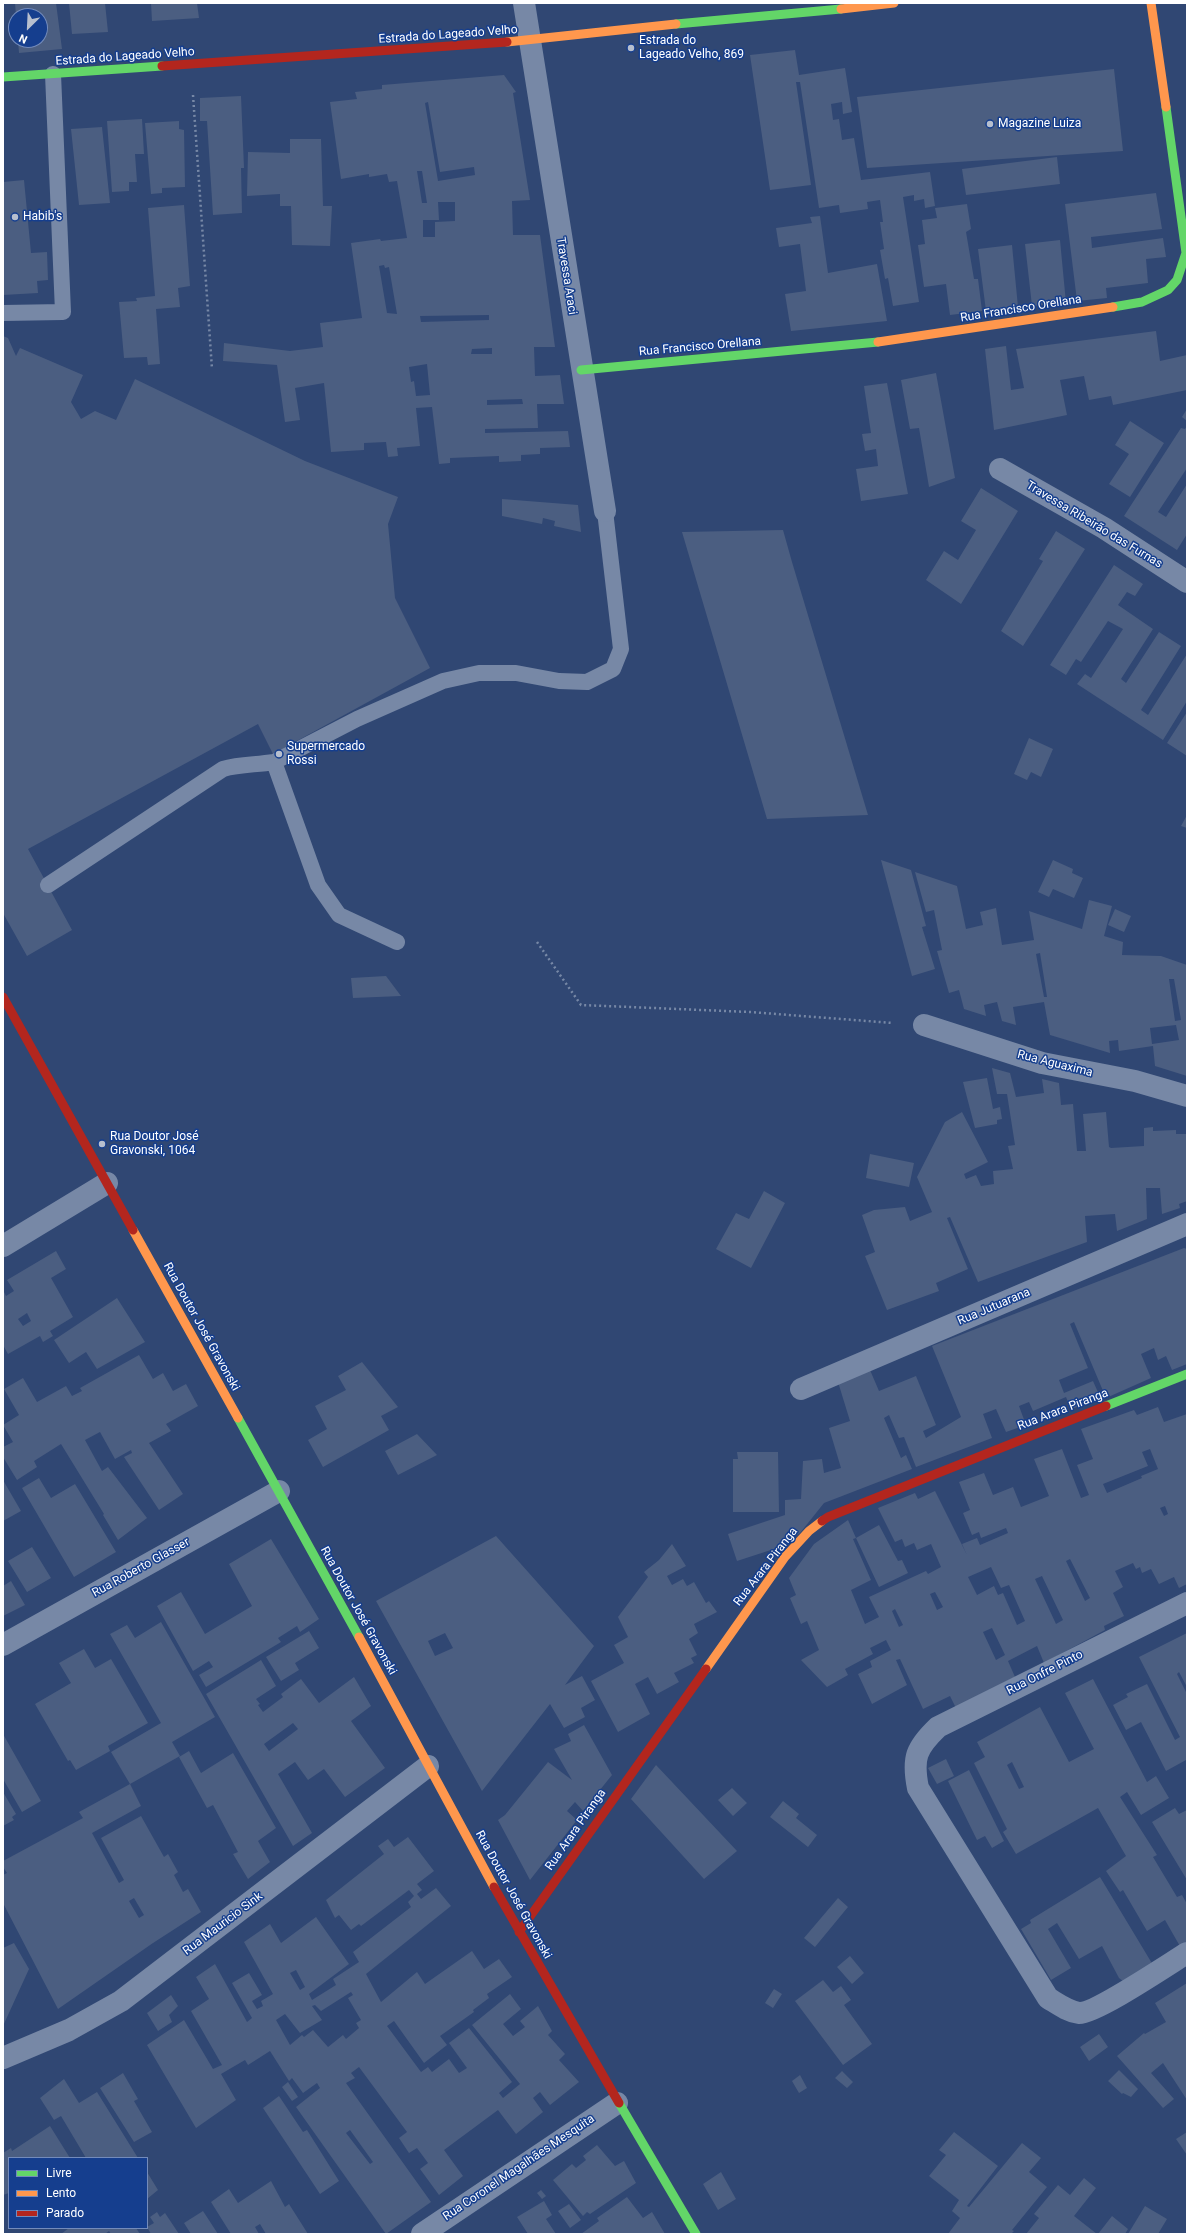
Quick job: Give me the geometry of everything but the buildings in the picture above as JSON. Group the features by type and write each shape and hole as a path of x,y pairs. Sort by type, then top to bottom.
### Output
{"street":[{"name":"Travessa Araci","path":"524,3 581,370 605,511"},
{"name":"Estrada do Lageado Velho","path":"3,77 529,41 627,28 819,7 894,3"},
{"name":"Rua Francisco Orellana","path":"581,370 904,340 1142,302 1167,292 1180,275 1186,253 1150,3"},
{"name":"Travessa Ribeirão das Furnas","path":"1000,469 1104,528 1187,582"},
{"name":"Rua Doutor José Gravonski","path":"3,997 279,1491 519,1932 617,2103 696,2234"},
{"name":"Rua Aguaxima","path":"924,1025 1042,1063 1135,1082 1187,1096"},
{"path":"3,1246 107,1183"},
{"name":"Rua Jutuarana","path":"801,1389 1187,1224"},
{"name":"Rua Arara Piranga","path":"519,1932 785,1557 809,1531 828,1517 882,1494 1187,1374"},
{"name":"Rua Roberto Glasser","path":"3,1645 279,1491"},
{"name":"Rua Onfre Pinto","path":"1187,1603 938,1727 923,1741 915,1757 915,1772 918,1788 1048,1998 1063,2008 1080,2013 1101,2005 1187,1953"},
{"name":"Rua Mauricio Sink","path":"3,2058 68,2030 121,2002 428,1766"},
{"name":"Rua Coronel Magalhães Mesquita","path":"422,2234 617,2103"}],"lane":[{"path":"3,313 64,312 53,74"},
{"path":"48,885 223,769 240,764 259,765 274,762 357,719 443,681 479,673 516,673 559,681 588,682 613,670 621,648 605,511"},
{"path":"274,762 318,885 322,891 339,915 397,942"}],"path":[{"path":"191,64 212,369"},
{"path":"537,942 581,1005 750,1012 924,1025"}],"traffic: fast":[{"path":"676,24 841,9"},
{"path":"3,77 162,66"},
{"path":"1113,307 1142,302 1168,290 1177,280 1186,253 1166,107"},
{"path":"581,370 878,342"},
{"path":"1106,1406 1187,1374"},
{"path":"238,1418 359,1637"},
{"path":"619,2103 696,2234"}],"traffic: slow":[{"path":"841,9 894,3"},
{"path":"1151,3 1166,107"},
{"path":"507,42 676,24"},
{"path":"878,342 1113,307"},
{"path":"133,1230 238,1418"},
{"path":"706,1669 785,1557 809,1531 822,1521"},
{"path":"359,1637 494,1887"}],"traffic: jam":[{"path":"162,66 507,42"},
{"path":"3,997 133,1230"},
{"path":"822,1521 828,1517 1106,1406"},
{"path":"519,1932 706,1669"},
{"path":"494,1887 619,2103"}],"place":[{"name":"Estrada do Lageado Velho, 869","path":"631,48"},
{"name":"Magazine Luiza","path":"990,124"},
{"name":"Habib's","path":"15,217"},
{"name":"Supermercado Rossi","path":"279,754"},
{"name":"Rua Doutor José Gravonski, 1064","path":"102,1144"}]}
